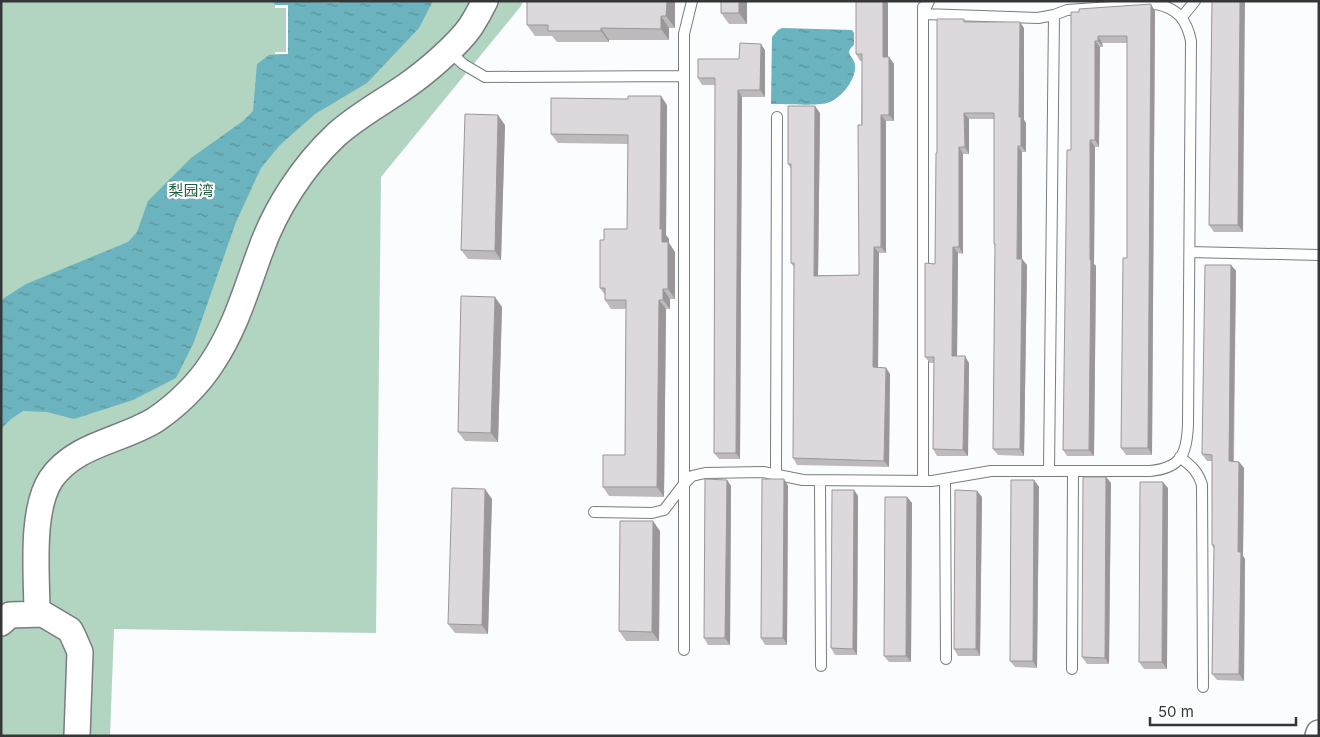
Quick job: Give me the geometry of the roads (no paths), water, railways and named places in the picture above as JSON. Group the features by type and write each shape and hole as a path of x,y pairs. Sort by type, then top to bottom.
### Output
{"street":[{"path":"37,614 36,532 41,505 50,480 64,464 81,452 154,420 186,395 212,364 238,316 260,250 278,212 306,167 337,134 408,85 448,50 470,27 485,1"},
{"path":"1,623 10,615 43,614 70,630 80,652 77,736"}],"lane":[{"path":"684,650 684,34 692,1"},
{"path":"922,1 923,481"},
{"path":"923,14 929,1"},
{"path":"1182,17 1195,1"},
{"path":"594,512 652,513 664,510 692,476 705,473 763,472 803,480 923,481 945,479 991,470 1164,470 1174,464 1184,454 1188,439 1191,41 1188,28 1182,17 1175,10 1156,4 1066,5 1054,15 1038,18 923,14"},
{"path":"1049,470 1054,15"},
{"path":"448,50 463,64 485,77 684,76"},
{"path":"776,475 777,116"},
{"path":"1190,252 1319,255"},
{"path":"1180,457 1195,469 1202,485 1203,687"},
{"path":"1072,669 1073,471"},
{"path":"945,479 946,659"},
{"path":"820,480 821,666"}],"water":[{"path":"272,1 339,3 341,1 433,1 419,28 367,83 315,114 280,145 261,168 236,222 194,342 176,378 133,400 74,419 47,412 23,411 1,429 1,300 26,284 128,242 137,232 148,201 191,158 243,121 253,111 257,64 269,55 288,54 288,5 275,5"},
{"path":"782,28 852,30 854,33 854,45 849,53 854,62 855,72 846,90 830,102 823,104 771,104 772,37"}],"park label":[{"name":"梨园湾","path":"191,191"}]}
